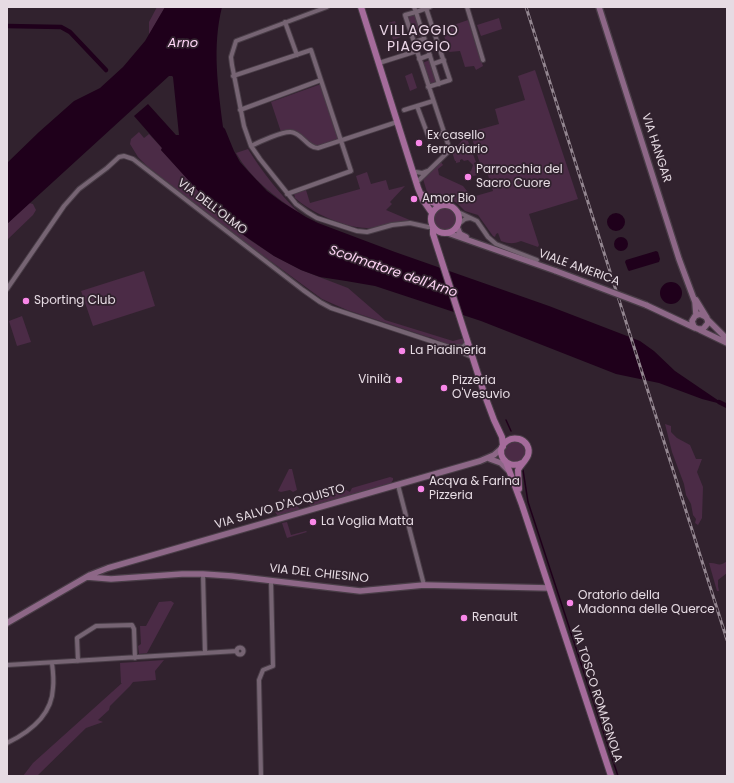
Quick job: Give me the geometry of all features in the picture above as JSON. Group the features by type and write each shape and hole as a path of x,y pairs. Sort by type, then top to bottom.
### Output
{"main road":[{"path":"361,7 421,196 432,214"},
{"path":"397,118 400,121 416,172 427,200 433,204 450,206 458,212 460,217 458,225 437,243"},
{"path":"440,205 432,214 431,220 433,234 437,243 472,357 494,422 502,437 502,455 506,462 514,465 522,463 528,456 528,448 522,441 517,438 513,438 502,431 498,424 470,342 467,339"},
{"path":"433,227 438,232 447,233"},
{"path":"501,448 506,442 513,438"},
{"name":"VIA TOSCO ROMAGNOLA","path":"506,462 522,505 611,776"},
{"name":"VIA TOSCO ROMAGNOLA","path":"522,463 518,468 517,475 522,505"}],"street":[{"path":"327,7 236,41 231,57 233,76 244,126 251,146 287,194 296,204 312,215 331,223 357,231 367,232 392,225 410,223 433,227"},
{"path":"414,7 439,84"},
{"path":"467,7 484,60"},
{"name":"VIA HANGAR","path":"599,7 679,259 693,295 696,306 694,316"},
{"path":"419,180 450,150 428,87 416,51 405,15 428,8 450,80 428,87"},
{"path":"285,22 297,55"},
{"path":"422,31 433,27"},
{"path":"414,42 424,39"},
{"path":"233,76 311,50 351,171 287,194"},
{"path":"379,63 416,51"},
{"path":"419,59 430,55"},
{"path":"433,64 444,60"},
{"path":"240,110 321,80"},
{"path":"404,110 433,101"},
{"path":"417,106 429,138 444,132"},
{"path":"251,146 290,132 297,134 314,148 318,148 397,118"},
{"name":"VIA DELL'OLMO","path":"7,289 73,195 119,157 124,156 133,159 303,290 324,304 449,347 472,357"},
{"path":"416,172 423,173 431,169"},
{"path":"458,212 477,221 487,236 495,243 537,260"},
{"path":"472,218 466,219 458,225 461,235 473,241"},
{"name":"VIALE AMERICA","path":"447,233 556,271 646,306 727,343"},
{"name":"VIA HANGAR","path":"693,295 706,318"},
{"name":"VIALE AMERICA","path":"677,319 685,320 702,314 706,318"},
{"path":"694,316 692,323 698,329 706,326 708,323 706,318"},
{"path":"706,318 727,339"},
{"path":"449,347 464,347 467,339"},
{"path":"480,461 492,456 501,448"},
{"path":"490,459 501,463 510,473"},
{"path":"480,461 500,459 506,462"},
{"name":"VIA SALVO D'ACQUISTO","path":"7,623 87,577 108,568 480,461"},
{"path":"398,485 424,585"},
{"path":"203,574 205,653"},
{"name":"VIA DEL CHIESINO","path":"87,577 111,579 203,574 272,580 360,591 424,585 549,588"},
{"path":"261,776 259,680 263,670 273,666 272,580"},
{"path":"78,661 77,638 98,626 132,625 134,629 135,658"},
{"path":"7,665 237,651"},
{"path":"7,743 34,726 47,710 53,688 52,663"}],"shaded area":[{"path":"157,7 165,7 149,35 149,22"},
{"path":"415,14 422,35 414,38 407,17"},
{"path":"499,18 502,29 481,36 477,25"},
{"path":"468,20 483,66 476,70 474,66 465,67 460,51 449,52 442,29"},
{"path":"395,21 401,37 393,40 388,23"},
{"path":"430,60 437,83 429,85 422,63"},
{"path":"535,70 578,199 529,214 539,245 538,247 521,241 516,243 507,243 501,241 498,233 495,237 493,236 478,215 465,211 457,203 450,199 437,200 431,197 427,192 423,179 441,162 443,165 438,169 439,175 463,186 472,197 493,191 486,169 482,170 470,132 499,124 495,109 525,100 518,76"},
{"path":"412,73 417,88 410,91 405,76"},
{"path":"321,84 338,139 317,146 312,144 297,132 288,130 281,132 271,102"},
{"path":"139,132 144,138 149,134 162,148 161,150 226,220 250,240 274,256 301,270 348,288 385,320 453,341 464,338 465,343 457,346 448,344 347,310 322,299 242,240 147,166 138,157 130,144 131,139"},
{"path":"466,136 476,162 474,163 477,175 470,177 469,172 471,171 473,165 468,160 464,161 462,159 460,162 456,163 452,152"},
{"path":"248,149 259,166 299,213 272,194 249,171 236,153"},
{"path":"367,172 371,184 386,180 389,190 405,186 390,202 392,204 386,210 412,221 380,227 360,228 330,219 302,204 295,198 294,193 306,190 310,203 360,189 356,176"},
{"path":"29,203 33,204 36,210 33,215 7,240 7,224"},
{"path":"445,207 453,211 457,219 453,227 445,231 437,227 433,219 437,211"},
{"path":"144,271 155,306 93,326 81,291"},
{"path":"22,316 31,342 17,346 9,321"},
{"path":"665,424 671,426 671,432 677,438 690,445 696,459 702,459 697,472 703,487 702,518 698,525 695,523 696,519 693,515 691,504 686,495 684,484 672,452"},
{"path":"515,441 523,444 526,452 523,460 515,463 507,460 504,452 507,444"},
{"path":"289,469 292,469 297,490 293,492 290,490 281,492 278,491"},
{"path":"390,477 393,478 391,483 310,506 309,503 311,501 346,490 350,492 352,488"},
{"path":"297,506 300,509 278,516 275,512"},
{"path":"287,522 291,535 307,532 287,538 282,523"},
{"path":"727,561 727,573 718,580 719,591 717,591 709,563 720,564"},
{"path":"171,601 174,603 147,653 139,654 138,646 141,644 140,626 146,626 159,602"},
{"path":"164,660 155,671 156,680 133,682 110,706 109,710 98,720 103,722 86,728 37,776 23,776 33,763 122,683 120,663"}],"water":[{"name":"Arno","path":"165,7 222,7 217,37 217,67 223,127 240,162 267,191 282,202 318,223 395,252 549,306 640,341 654,351 675,371 725,405 702,399 659,383 616,374 481,321 375,286 320,277 301,270 274,256 239,232 218,213 161,150 162,148 134,116 148,104 176,135 179,135 172,76 169,76 7,224 7,163 74,101 100,88 123,67 145,41"},
{"path":"616,213 622,216 625,222 622,228 616,231 610,228 607,222 610,216"},
{"path":"621,237 626,239 628,244 626,249 621,251 616,249 614,244 616,239"},
{"path":"656,251 658,252 660,259 659,262 629,271 628,270 625,262 626,260"},
{"path":"671,282 679,285 682,293 679,301 671,304 663,301 660,293 663,285"}],"waterway":[{"path":"7,26 61,27 70,32 106,70"},
{"name":"Scolmatore dell'Arno","path":"719,402 727,406"},
{"path":"506,420 511,431"},
{"path":"523,470 528,502 618,776"}],"railway":[{"path":"526,7 727,640"}],"place":[{"name":"Ex casello ferroviario","path":"419,143"},
{"name":"Parrocchia del Sacro Cuore","path":"468,177"},
{"name":"Amor Bio","path":"414,199"},
{"name":"Sporting Club","path":"26,301"},
{"name":"La Piadineria","path":"402,351"},
{"name":"Vinilà","path":"399,380"},
{"name":"Pizzeria O'Vesuvio","path":"444,388"},
{"name":"Acqva & Farina Pizzeria","path":"421,489"},
{"name":"La Voglia Matta","path":"313,522"},
{"name":"Oratorio della Madonna delle Querce","path":"570,603"},
{"name":"Renault","path":"464,618"}],"district":[{"name":"VILLAGGIO PIAGGIO","path":"419,40"}]}
